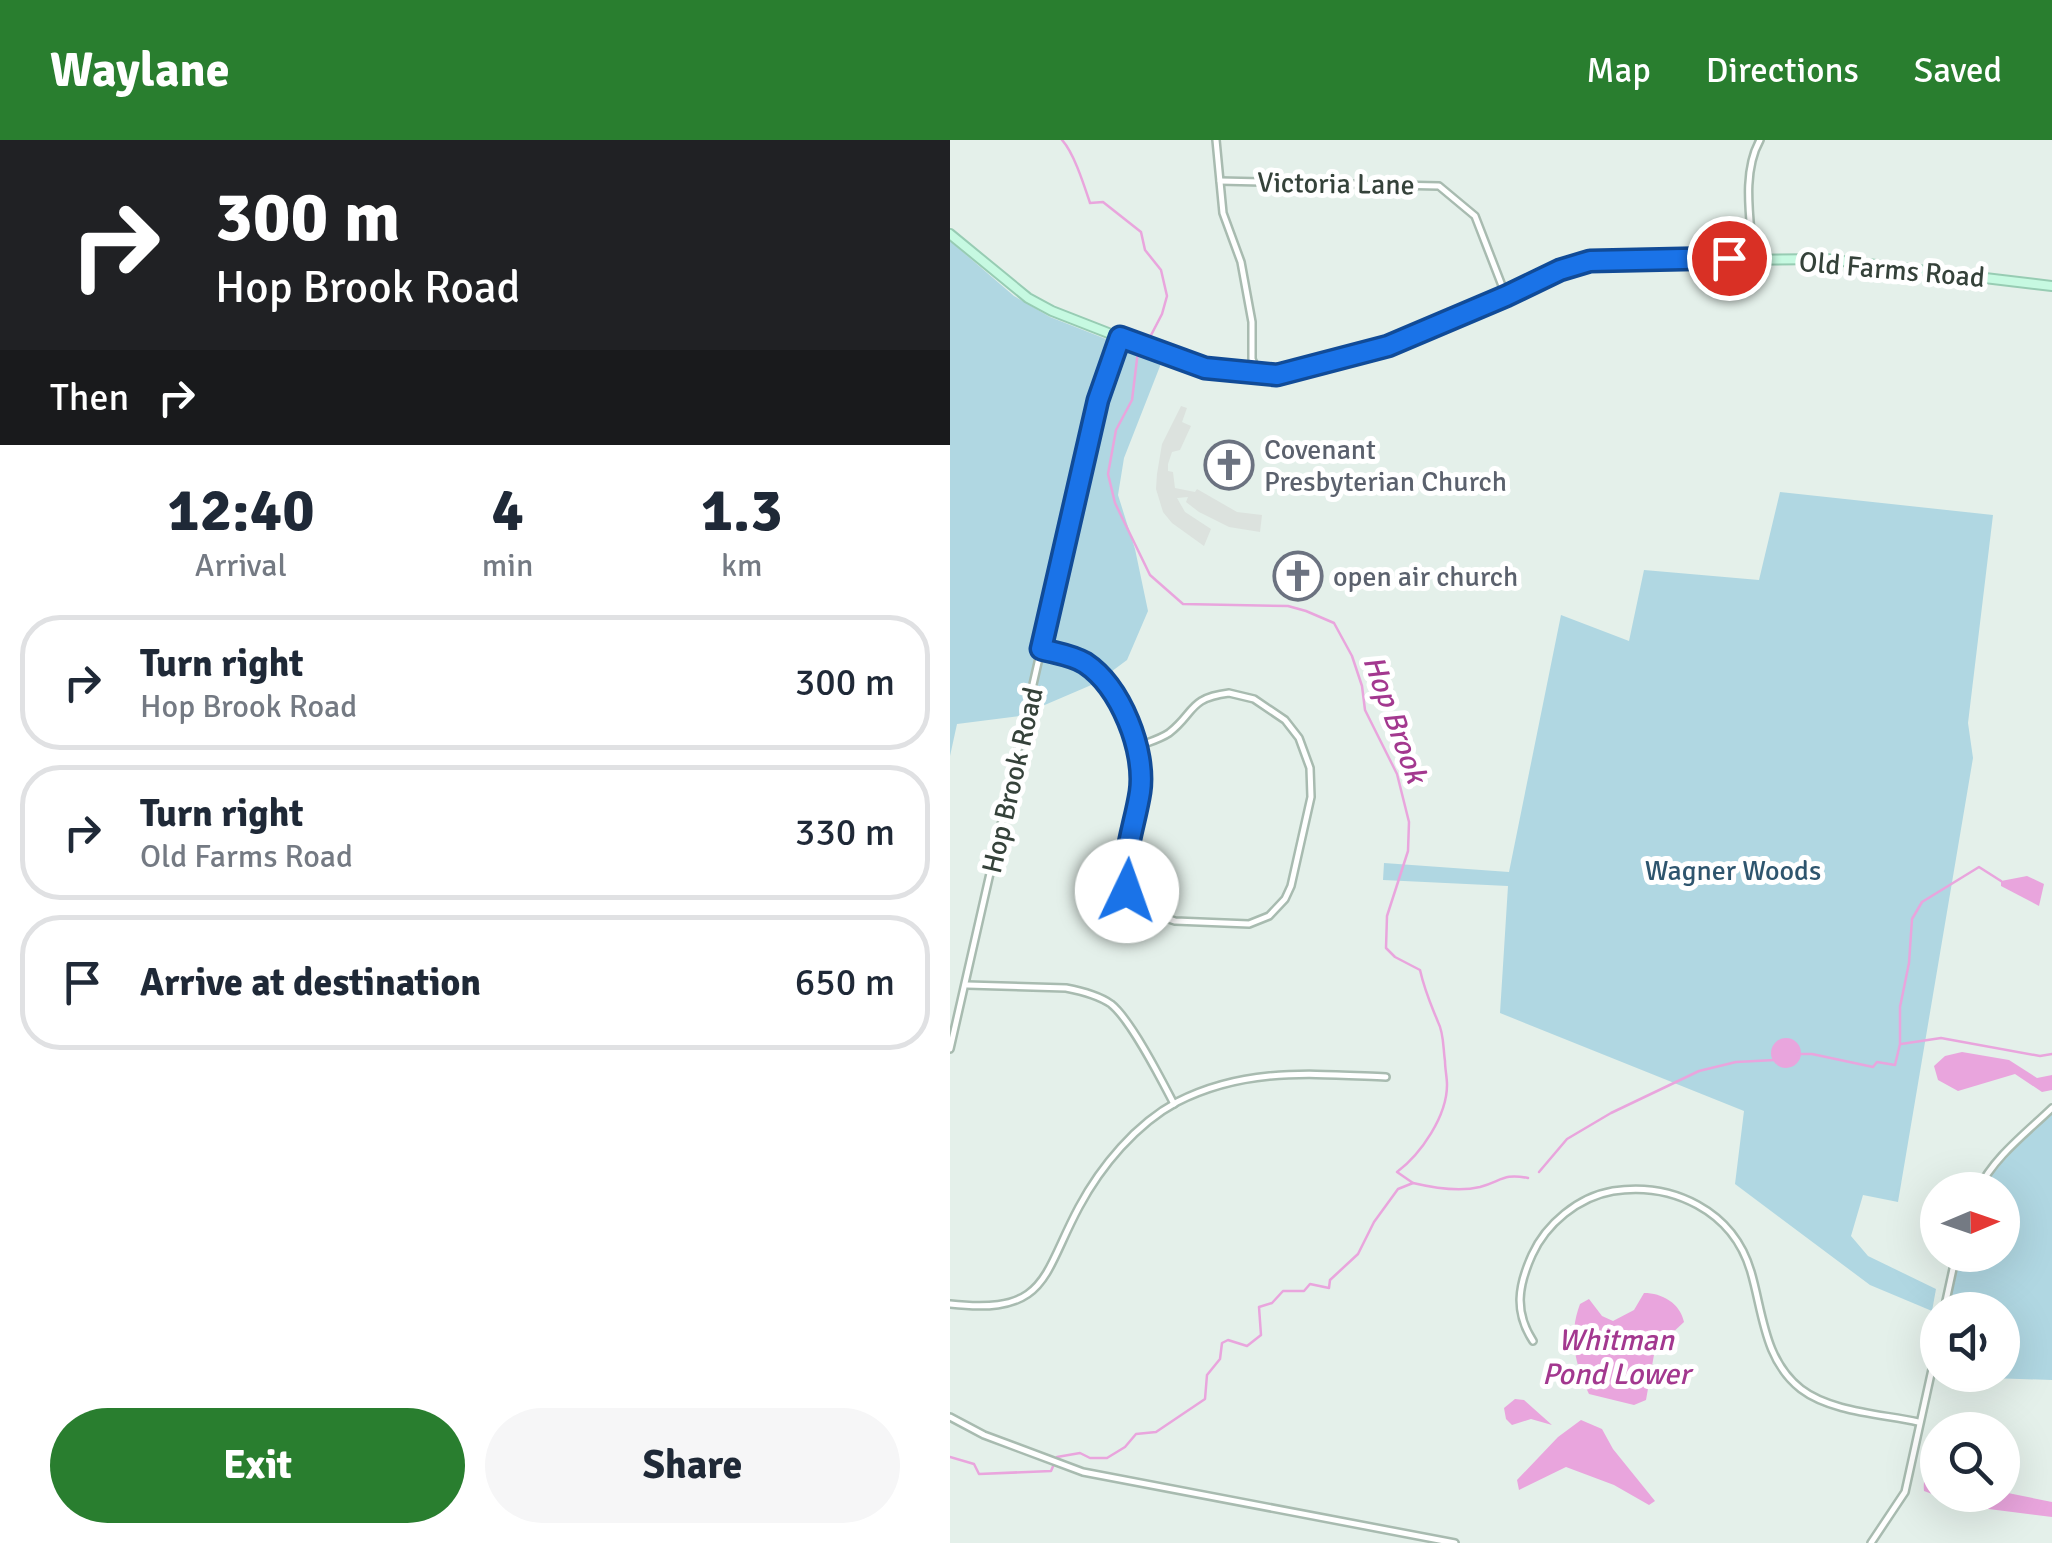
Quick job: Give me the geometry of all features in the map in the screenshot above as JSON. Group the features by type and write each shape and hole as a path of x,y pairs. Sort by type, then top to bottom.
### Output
{"street":[{"path":"1216,140 1223,214 1241,262 1249,298 1252,359 1258,374"},
{"path":"1752,258 1750,171 1752,154 1760,140"},
{"name":"Victoria Lane","path":"1220,181 1439,186 1475,216 1506,296"},
{"name":"Old Farms Road","path":"950,234 1028,298 1180,361 1241,374 1288,372 1388,346 1560,270 1590,261 1826,259 2052,286"},
{"name":"Hop Brook Road","path":"950,1048 1098,400 1120,337"},
{"path":"1241,374 1252,359"},
{"path":"1041,649 1087,664 1116,702 1138,746 1140,789 1124,877 1132,900 1160,918 1190,922 1249,924 1277,909 1290,886 1312,787 1308,758 1286,720 1254,699 1216,695 1194,704 1171,732 1138,746"},
{"path":"967,985 1066,988 1107,1001 1174,1104"},
{"path":"950,1304 997,1305 1038,1286 1054,1266 1078,1208 1100,1173 1124,1145 1174,1104 1224,1082 1267,1075 1386,1077"},
{"path":"1988,1172 2052,1108"},
{"path":"1533,1342 1522,1324 1518,1302 1524,1274 1541,1234 1575,1207 1604,1193 1635,1188 1662,1191 1692,1199 1736,1240 1748,1263 1772,1354 1802,1390 1822,1401 1918,1422"},
{"path":"1871,1543 1906,1492 1926,1392"},
{"path":"950,1418 1055,1463 1102,1476 1454,1543"}],"green space":[{"path":"950,241 1014,296 1050,317 1162,361 1124,458 1118,495 1148,611 1127,660 1096,683 1019,716 957,724 950,756"},
{"name":"Wagner Woods","path":"1780,492 1993,515 1968,723 1973,758 1898,1202 1863,1195 1851,1236 1868,1256 1936,1289 1920,1292 1920,1306 1870,1285 1735,1184 1744,1111 1500,1013 1508,886 1383,880 1384,863 1509,872 1561,615 1629,641 1644,570 1759,580"},
{"path":"2052,1108 2052,1380 2020,1379 2020,1292 1948,1292 1952,1272 2020,1272 2020,1172 1989,1172"}],"shaded area":[{"path":"1181,406 1187,408 1182,422 1191,426 1180,450 1172,452 1168,464 1175,488 1195,492 1197,489 1237,512 1262,515 1260,532 1229,527 1199,512 1186,502 1188,497 1177,498 1185,512 1211,529 1204,546 1163,512 1156,489 1162,444"}],"water":[{"path":"2027,876 2044,884 2039,906 2001,886 2001,881"},
{"path":"1786,1038 1800,1047 1801,1053 1792,1067 1786,1068 1772,1059 1771,1053 1780,1039"},
{"path":"1962,1052 2009,1060 2037,1078 2052,1075 2052,1090 2042,1092 2015,1074 1958,1091 1938,1080 1934,1066 1945,1056"},
{"name":"Whitman Pond Lower","path":"1644,1293 1669,1300 1679,1309 1684,1322 1655,1349 1646,1400 1634,1405 1589,1394 1575,1350 1574,1327 1580,1304 1589,1299 1602,1316 1613,1321 1634,1310"},
{"path":"1515,1399 1524,1400 1552,1425 1531,1419 1512,1425 1504,1408"},
{"path":"1581,1420 1602,1429 1655,1501 1649,1505 1614,1485 1566,1467 1519,1490 1517,1480 1558,1437"},
{"path":"2020,1495 2052,1502 2052,1517 2012,1512 2020,1512"}],"waterway":[{"name":"Hop Brook","path":"1062,140 1075,161 1090,203 1103,202 1141,232 1145,250 1161,270 1167,296 1148,341"},
{"name":"Hop Brook","path":"950,1457 974,1464 979,1474 1051,1471 1057,1457 1080,1453 1090,1458 1107,1458 1125,1447 1136,1434 1156,1432 1205,1399 1207,1375 1220,1359 1222,1343 1228,1340 1247,1346 1261,1335 1259,1307 1272,1303 1283,1291 1304,1291 1310,1284 1329,1288 1330,1280 1358,1254 1374,1222 1398,1189 1413,1183 1397,1172 1431,1133 1446,1097 1441,1031 1420,970 1386,948 1387,916 1408,851 1409,822 1397,774 1365,710 1352,656 1334,623 1306,611 1288,606 1183,604 1150,575 1115,503 1108,474 1116,430 1132,400 1138,351"},
{"path":"1797,1054 1873,1067 1877,1062 1895,1065 1912,919 1922,902 1979,867 2001,881"},
{"path":"1901,1044 1941,1038 2040,1056 2052,1054"},
{"path":"1539,1172 1567,1139 1699,1071 1736,1062 1775,1060"},
{"path":"1413,1183 1464,1189 1508,1177 1528,1178"}],"place":[{"name":"Covenant Presbyterian Church","path":"1229,465"},
{"name":"open air church","path":"1298,576"}],"route":[{"path":"1127,891 1126,860 1140,789 1134,732 1106,686 1087,664 1041,649 1098,400 1120,337 1205,368 1277,375 1388,346 1560,270 1590,261 1729,258"}]}
